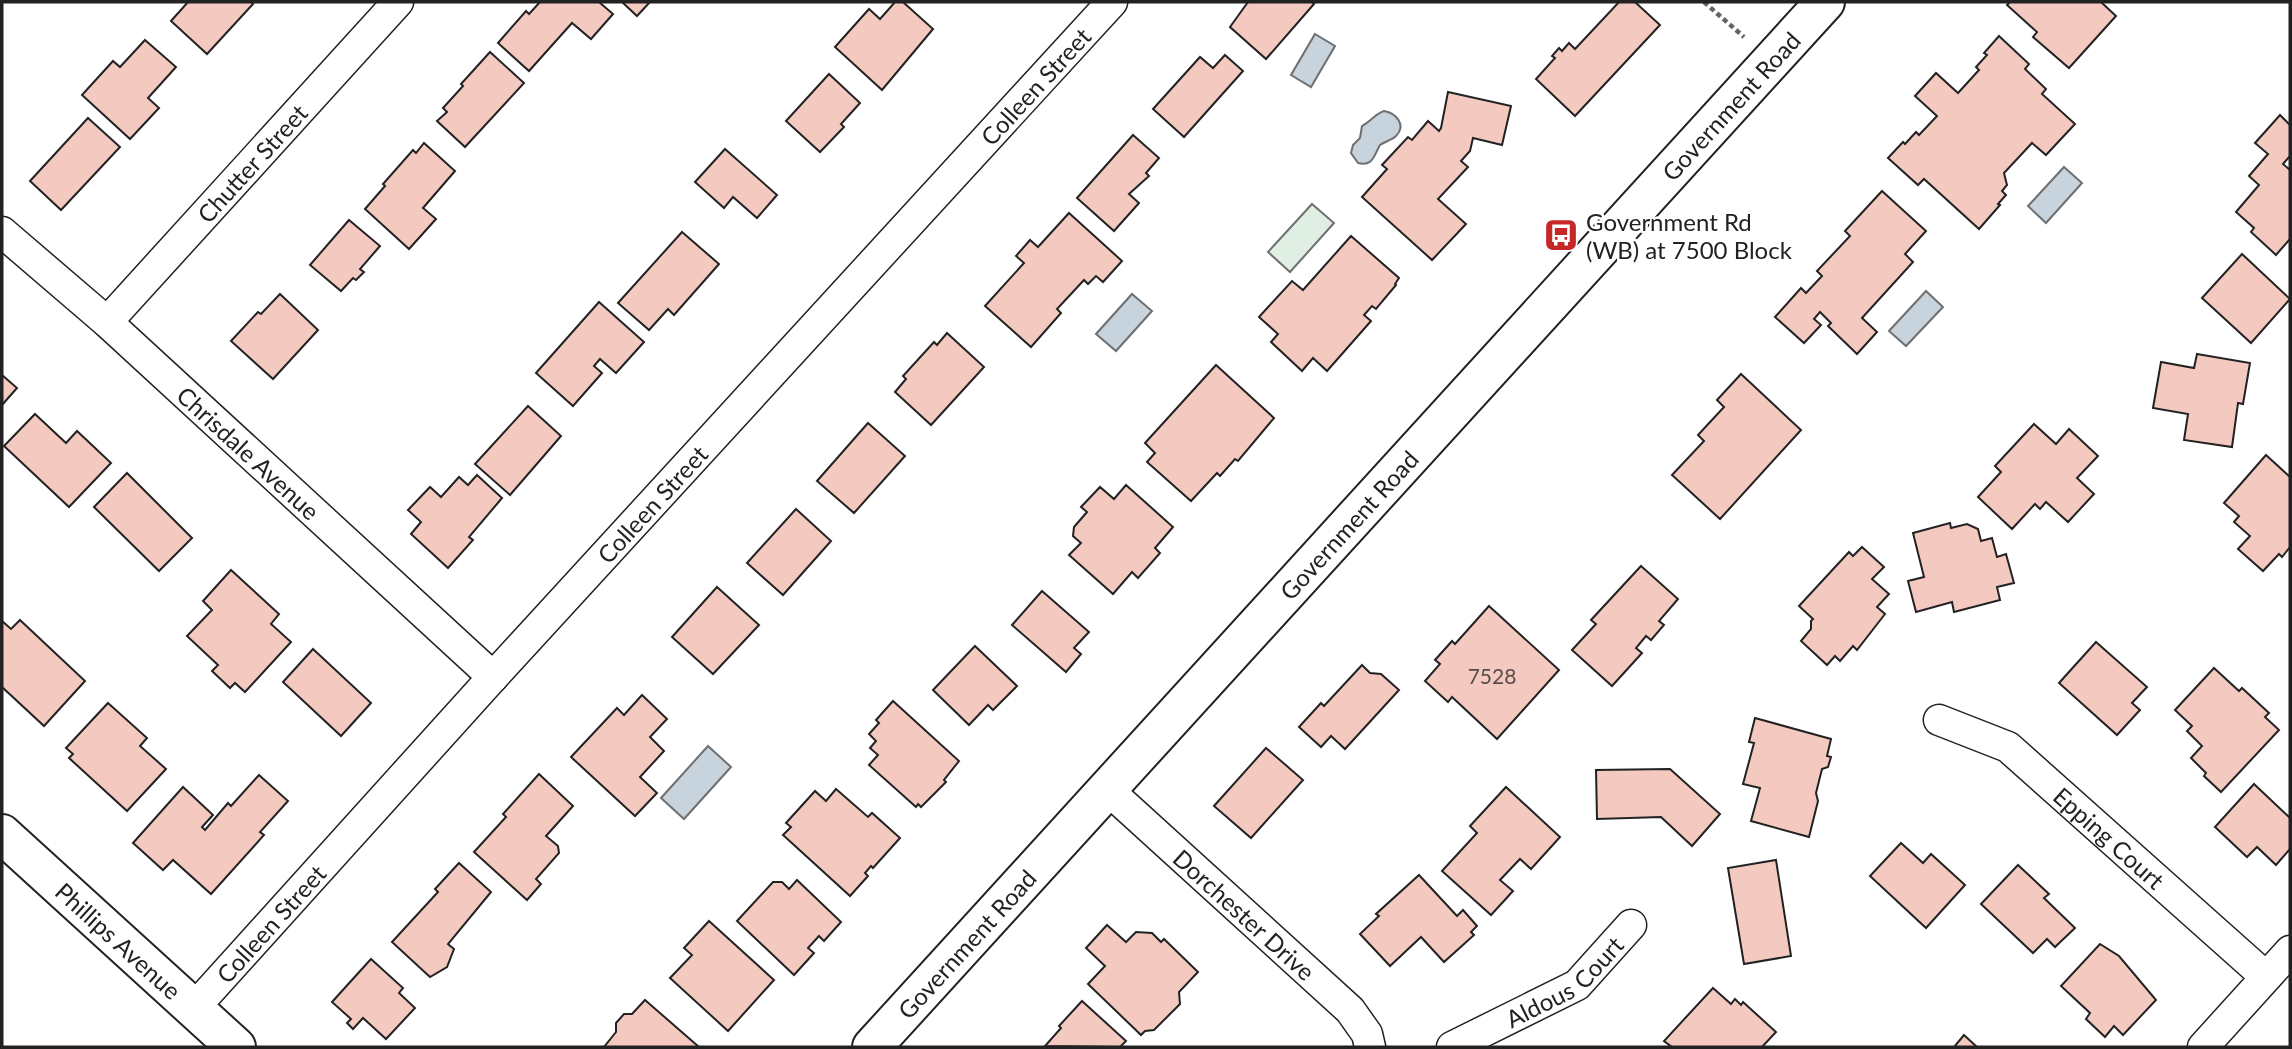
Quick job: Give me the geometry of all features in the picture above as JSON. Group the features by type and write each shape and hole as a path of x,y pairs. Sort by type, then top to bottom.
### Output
{"street":[{"name":"Chutter Street","path":"107,322 398,2"},
{"name":"Colleen Street","path":"194,1008 493,677 1112,2"},
{"name":"Government Road","path":"872,1047 1825,2"},
{"name":"Chrisdale Avenue","path":"2,232 107,322 493,677"},
{"name":"Epping Court","path":"1939,720 2008,747 2266,977"},
{"name":"Dorchester Drive","path":"1107,789 1350,1010 1367,1034 1370,1047"},
{"name":"Phillips Avenue","path":"2,834 236,1047"},
{"name":"Aldous Court","path":"1452,1047 1577,985 1630,925"},
{"path":"2203,1047 2290,951"}],"path":[{"path":"1704,2 1771,61"}],"green space":[{"path":"1312,204 1334,223 1290,272 1268,252"}],"shaded area":[{"path":"1315,34 1335,46 1311,87 1291,75"},
{"path":"1384,111 1399,120 1399,132 1380,145 1370,162 1358,163 1351,153 1353,145 1360,138 1362,126"},
{"path":"2064,167 2082,183 2046,223 2028,206"},
{"path":"1926,291 1943,307 1906,346 1889,331"},
{"path":"1132,294 1152,311 1116,351 1096,334"},
{"path":"708,746 731,767 684,819 661,798"}],"building":[{"path":"188,2 253,4 207,54 171,21"},
{"path":"540,2 599,2 613,14 591,39 572,23 529,71 498,43 526,11 529,14"},
{"path":"622,2 650,2 637,16"},
{"path":"895,2 903,2 933,29 882,90 835,47 869,9 880,19"},
{"path":"1248,2 1314,4 1266,59 1230,27"},
{"path":"1619,2 1635,2 1660,25 1575,116 1536,79 1555,58 1552,56 1559,48 1562,51 1569,43 1575,49"},
{"path":"2010,2 2101,2 2116,16 2069,68 2033,37 2037,32 2007,5"},
{"path":"1999,36 2029,64 2025,69 2046,89 2042,94 2075,124 2046,155 2032,143 2004,173 2007,185 2002,191 2006,195 1979,229 1924,179 1918,185 1888,158 1916,132 1919,135 1937,116 1915,96 1936,73 1958,93 1979,70 1976,67 1987,55 1984,53"},
{"path":"145,40 176,67 148,98 159,108 130,139 82,95 113,61 120,67"},
{"path":"490,52 524,83 465,147 437,121 447,112 443,108 463,86 461,84"},
{"path":"1225,55 1243,71 1184,137 1153,109 1200,57 1213,68"},
{"path":"829,74 860,103 841,124 844,127 820,152 786,121"},
{"path":"1448,92 1511,106 1502,145 1473,138 1470,151 1461,161 1468,167 1438,199 1466,224 1432,260 1362,197 1387,169 1382,165 1408,137 1412,140 1428,121 1439,131"},
{"path":"2280,115 2290,125 2290,156 2283,164 2290,170 2290,239 2276,255 2251,232 2254,228 2236,212 2259,185 2249,176 2268,154 2255,143"},
{"path":"88,118 120,147 61,210 30,181"},
{"path":"1133,135 1159,158 1146,173 1149,176 1129,194 1139,203 1114,231 1077,198"},
{"path":"424,143 455,171 423,208 436,219 409,249 365,209 413,150 416,153"},
{"path":"725,149 777,195 757,218 733,197 724,208 695,182"},
{"path":"1882,191 1926,231 1905,254 1913,262 1862,318 1877,332 1857,354 1828,326 1831,323 1820,312 1814,319 1821,325 1804,343 1775,317 1801,288 1806,293 1822,276 1817,271 1850,236 1845,231"},
{"path":"1069,213 1122,261 1103,282 1096,276 1088,284 1084,280 1057,309 1061,313 1031,347 985,306 1024,263 1016,256 1030,240 1038,247"},
{"path":"349,220 380,246 360,269 364,272 356,280 353,278 341,291 310,265"},
{"path":"682,232 719,264 674,315 668,309 649,330 618,303"},
{"path":"1351,236 1399,278 1376,309 1372,306 1364,315 1371,321 1327,371 1313,358 1302,371 1271,342 1278,334 1259,317 1292,281 1303,290"},
{"path":"2242,254 2290,299 2251,343 2202,298"},
{"path":"280,294 318,330 273,379 231,341 258,312 261,314"},
{"path":"599,302 644,342 616,373 600,359 594,366 602,373 573,406 536,373"},
{"path":"947,333 984,367 931,425 895,392 906,379 903,376 934,342 937,345"},
{"path":"2197,354 2250,363 2243,404 2238,403 2232,447 2184,440 2188,414 2153,408 2161,362 2194,368"},
{"path":"1216,365 1274,418 1238,461 1235,459 1220,476 1217,473 1191,501 1147,462 1155,453 1145,443"},
{"path":"1741,374 1801,430 1720,519 1672,475 1704,441 1698,435 1724,407 1717,400"},
{"path":"2,375 17,388 2,405"},
{"path":"528,406 561,436 510,495 475,464"},
{"path":"35,414 66,443 77,431 111,463 69,507 4,446"},
{"path":"868,423 905,456 854,513 817,481"},
{"path":"2034,424 2056,444 2069,429 2098,456 2077,478 2094,494 2068,522 2046,502 2040,509 2035,504 2012,529 1978,497 2001,472 1995,466"},
{"path":"2266,455 2290,477 2290,547 2282,557 2279,554 2263,571 2238,549 2250,536 2234,522 2239,516 2224,503"},
{"path":"127,473 192,538 159,571 94,507"},
{"path":"477,475 502,498 469,537 473,540 448,568 411,534 421,522 408,510 430,487 441,497 459,477 468,485"},
{"path":"1126,485 1173,527 1155,548 1160,553 1138,578 1132,572 1113,594 1069,555 1081,543 1073,536 1074,527 1087,512 1081,507 1100,487 1114,499"},
{"path":"796,509 831,541 783,595 747,563"},
{"path":"1950,523 1951,528 1967,524 1978,529 1981,541 1992,538 1997,557 2006,554 2014,583 1997,587 2000,600 1954,612 1952,602 1916,612 1908,581 1924,577 1913,533"},
{"path":"1862,547 1884,567 1872,579 1889,594 1877,607 1885,614 1857,650 1853,646 1840,661 1835,656 1827,665 1801,641 1811,629 1813,619 1799,606 1849,552 1853,556"},
{"path":"1641,566 1678,599 1659,621 1664,625 1651,640 1646,636 1636,648 1642,653 1612,686 1572,650 1596,624 1591,620"},
{"path":"231,570 279,614 271,624 291,642 245,692 235,683 230,688 212,671 218,665 187,636 212,610 203,601"},
{"path":"717,587 759,625 713,674 672,637"},
{"path":"1042,591 1089,632 1074,648 1081,654 1066,672 1012,625"},
{"path":"1489,606 1559,670 1497,739 1452,697 1448,702 1425,681 1440,664 1435,660 1452,641 1455,644"},
{"path":"20,620 85,681 44,726 2,687 2,621 11,629"},
{"path":"2096,642 2147,687 2132,703 2140,710 2117,735 2059,683"},
{"path":"975,646 1017,686 993,710 988,705 969,725 933,690"},
{"path":"313,649 371,703 341,736 283,682"},
{"path":"1362,665 1370,673 1381,674 1399,690 1345,749 1331,736 1321,747 1299,727 1321,703 1324,706"},
{"path":"2214,668 2239,691 2242,688 2269,713 2265,717 2279,730 2221,792 2204,776 2206,773 2191,758 2202,746 2187,731 2192,726 2175,710"},
{"path":"642,695 667,719 650,737 664,751 640,777 657,793 635,816 571,757 617,708 624,715"},
{"path":"893,701 959,761 944,780 946,782 921,807 918,804 916,807 869,765 878,755 870,748 876,741 869,734 879,723 876,720"},
{"path":"108,703 147,738 140,746 166,769 127,811 69,758 73,754 66,748"},
{"path":"1755,718 1831,739 1827,756 1831,757 1828,767 1822,769 1809,837 1751,821 1760,788 1743,784 1754,743 1749,742"},
{"path":"1266,748 1303,780 1251,838 1214,806"},
{"path":"1670,769 1720,814 1692,846 1661,817 1597,819 1596,770"},
{"path":"539,774 573,806 546,836 558,846 559,853 536,879 541,884 527,900 474,852 506,817 503,814"},
{"path":"259,775 288,801 260,832 264,835 211,894 173,860 163,870 133,843 183,787 213,815 202,827 205,830 228,803 231,806"},
{"path":"2254,784 2290,818 2290,849 2276,865 2257,847 2247,857 2215,827"},
{"path":"1506,787 1560,837 1531,869 1520,859 1500,880 1513,891 1491,915 1442,871 1477,833 1470,826"},
{"path":"836,789 868,817 872,813 900,838 873,868 871,866 865,873 868,876 850,896 783,835 791,827 786,823 815,791 826,801"},
{"path":"1901,843 1923,863 1931,854 1965,885 1926,928 1870,876"},
{"path":"1776,860 1791,956 1744,964 1728,868"},
{"path":"459,863 491,892 448,944 454,949 447,967 430,977 392,942 438,892 435,889"},
{"path":"2018,865 2049,894 2044,898 2075,928 2055,947 2047,939 2033,953 1981,904"},
{"path":"1419,875 1457,916 1463,910 1477,926 1471,932 1474,935 1444,962 1421,937 1390,966 1360,934 1379,916 1376,914"},
{"path":"797,880 841,922 824,941 819,936 808,948 814,953 794,975 737,921 773,882 782,882 789,889"},
{"path":"709,921 774,980 728,1031 670,978 692,955 684,948"},
{"path":"1107,925 1126,942 1136,932 1152,933 1161,942 1164,939 1198,972 1179,992 1180,1004 1154,1030 1145,1031 1141,1035 1088,984 1105,966 1086,948"},
{"path":"2100,944 2119,956 2156,1000 2123,1035 2114,1026 2105,1037 2086,1019 2090,1013 2061,986"},
{"path":"371,959 403,988 399,993 415,1008 386,1039 363,1018 353,1029 347,1023 351,1019 332,1002"},
{"path":"1713,988 1731,1004 1735,999 1741,1005 1743,1002 1776,1032 1762,1047 1672,1047 1664,1041"},
{"path":"645,1000 699,1047 604,1047 616,1032 616,1023 624,1014 632,1014"},
{"path":"1082,1001 1126,1041 1120,1047 1045,1046"},
{"path":"1964,1035 1977,1047 1954,1047"}],"place":[{"name":"Government Rd (WB) at 7500 Block","path":"1561,235"}]}
